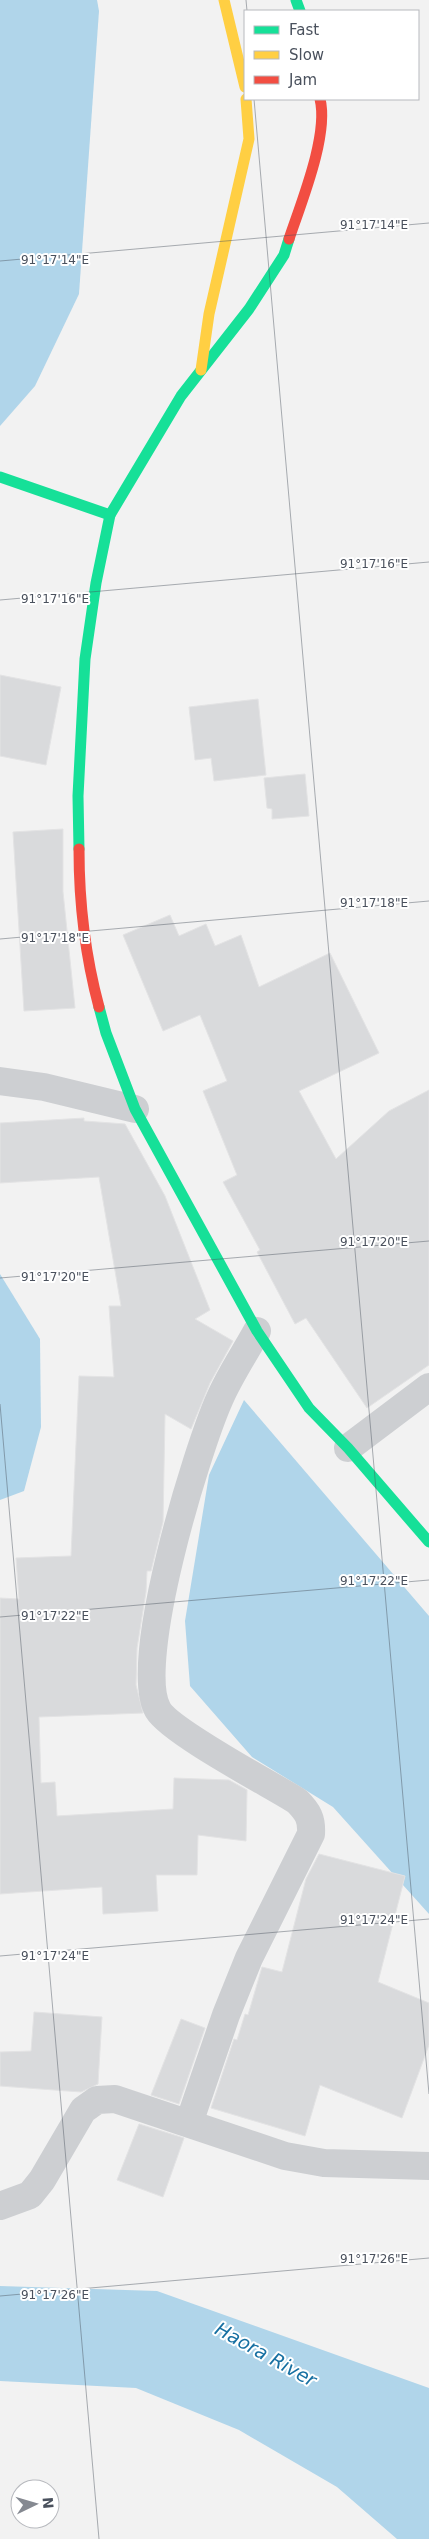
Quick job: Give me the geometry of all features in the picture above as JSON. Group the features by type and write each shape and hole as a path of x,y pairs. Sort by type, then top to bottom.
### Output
{"street":[{"path":"224,0 244,83"},
{"path":"200,374 209,314 238,195 249,139 246,100"},
{"path":"320,100 322,111 312,170 284,255 249,309 181,396 110,515 96,583 85,659 78,796 79,890 90,973 106,1033 135,1109 257,1331 309,1408 348,1448 429,1542"},
{"path":"0,477 110,515"},
{"path":"0,1081 44,1087 135,1109"},
{"path":"189,2123 226,2015 249,1958 311,1834 312,1822 307,1811 297,1801 176,1727 158,1710 152,1694 151,1672 158,1617 175,1536 203,1441 213,1414 257,1331"},
{"path":"348,1448 429,1386"},
{"path":"0,2206 30,2195 42,2180 83,2110 97,2100 115,2099 285,2156 324,2163 429,2166"}],"water":[{"path":"0,0 97,0 99,11 79,294 35,386 0,426"},
{"path":"0,1274 40,1339 41,1427 24,1491 0,1500"},
{"path":"244,1400 429,1616 429,1914 333,1807 252,1757 190,1686 185,1621 209,1475"},
{"name":"Haora River","path":"0,2286 157,2291 429,2388 429,2539 397,2539 337,2487 239,2430 136,2388 0,2381"}],"building":[{"path":"0,675 61,687 46,765 0,756"},
{"path":"258,699 266,775 214,781 211,758 195,760 189,707"},
{"path":"305,774 309,816 272,819 272,809 267,808 264,778"},
{"path":"63,829 63,892 75,1008 24,1011 13,832"},
{"path":"170,915 179,936 206,924 215,946 241,935 259,987 330,953 379,1053 299,1091 336,1159 389,1111 429,1090 429,1365 367,1408 306,1318 295,1324 257,1252 260,1250 223,1182 237,1175 203,1091 227,1081 200,1015 163,1031 123,935"},
{"path":"84,1118 84,1121 125,1124 165,1196 210,1310 195,1319 233,1341 210,1383 191,1429 165,1414 163,1522 151,1571 147,1571 146,1592 137,1648 136,1685 143,1713 39,1717 41,1783 55,1782 57,1816 173,1809 174,1778 229,1780 247,1790 246,1841 198,1835 197,1875 156,1875 158,1911 103,1914 102,1887 0,1894 0,1598 19,1599 16,1558 71,1556 79,1376 114,1377 109,1306 121,1306 99,1177 0,1183 0,1123"},
{"path":"319,1854 405,1876 378,1982 429,2003 429,2045 402,2118 320,2085 305,2136 211,2108 234,2039 237,2040 245,2014 248,2015 262,1967 282,1972 306,1879"},
{"path":"34,2012 102,2017 98,2084 81,2092 0,2086 0,2052 31,2051"},
{"path":"181,2019 205,2028 179,2104 151,2095"},
{"path":"139,2124 184,2138 163,2197 117,2180"}],"traffic: fast":[{"path":"296,0 300,10"},
{"path":"79,849 78,796 85,659 96,583 110,515 181,396 249,309 284,255 289,239"},
{"path":"0,477 110,515"},
{"path":"99,1007 106,1033 135,1109 257,1331 309,1408 348,1448 429,1542"}],"traffic: slow":[{"path":"224,0 244,83"},
{"path":"201,370 209,314 249,139 246,100"}],"traffic: jam":[{"path":"289,239 317,150 321,131 320,100"},
{"path":"79,849 84,929 99,1007"}]}
